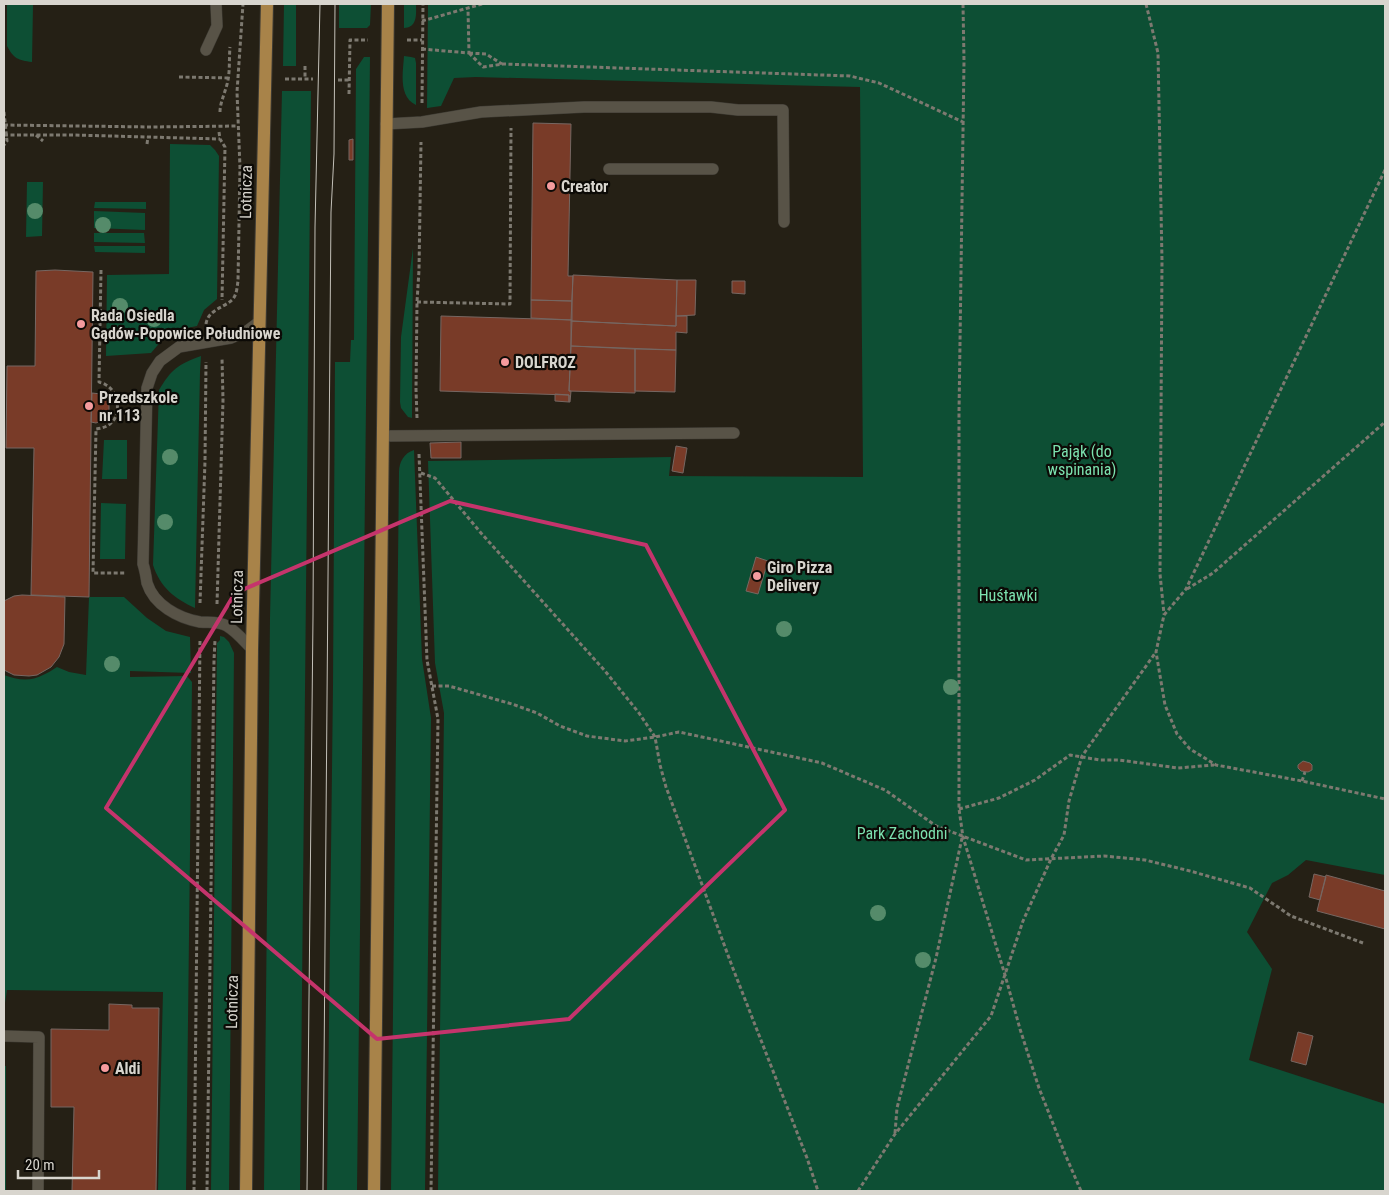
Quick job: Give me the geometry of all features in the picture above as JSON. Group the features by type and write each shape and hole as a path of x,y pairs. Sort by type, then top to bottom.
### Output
{"main road":[{"name":"Lotnicza","path":"246,1191 252,649 267,4"},
{"path":"374,1191 388,4"}],"lane":[{"path":"206,50 217,26 216,4"},
{"path":"386,124 422,122 481,112 511,110 610,107 783,110 784,222"},
{"path":"609,169 713,169"},
{"path":"252,649 226,625 216,622 200,622 179,616 166,609 155,597 148,584 143,564 147,388 152,373 160,361 179,347 231,338 247,331 259,322"},
{"path":"383,436 734,433"},
{"path":"4,1036 39,1037 38,1191"}],"path":[{"path":"200,609 205,461 206,320 209,315 233,299 237,291 240,168 238,65 243,4"},
{"path":"423,4 416,389 421,473 427,660 438,719 431,1191"},
{"path":"422,21 482,4"},
{"path":"963,4 959,413 959,809 962,837 1020,1029 1039,1088 1064,1154 1081,1191"},
{"path":"1146,4 1158,53 1162,262 1160,574 1164,614 1156,652 1165,705 1177,734 1190,749 1216,765"},
{"path":"468,9 468,53 483,67 503,64 850,76 880,83 963,122"},
{"path":"349,94 350,40 373,40"},
{"path":"399,40 422,40"},
{"path":"220,112 220,106 230,78 230,41"},
{"path":"422,49 486,54 503,64"},
{"path":"304,66 305,79"},
{"path":"179,77 230,78"},
{"path":"280,79 313,80"},
{"path":"338,80 350,80"},
{"path":"417,302 510,304 511,110"},
{"path":"4,112 7,142 4,145"},
{"path":"4,124 152,127 238,126"},
{"path":"220,132 220,139 225,147 222,300"},
{"path":"6,135 148,136 220,139"},
{"path":"36,135 43,141"},
{"path":"147,144 148,136"},
{"path":"1164,614 1186,589 1385,170"},
{"path":"101,270 99,382 108,385 114,393 118,404 117,415 113,422 96,429 93,573 145,572"},
{"path":"217,611 223,400 222,353"},
{"path":"1186,589 1213,573 1385,422"},
{"path":"421,473 435,478 481,533 605,671 656,737 660,765 666,787 818,1191"},
{"path":"194,1191 200,632"},
{"path":"207,1191 213,670 216,633"},
{"path":"858,1191 894,1134 991,1016 1023,921 1064,835 1069,801 1082,756 1156,652"},
{"path":"432,686 449,686 512,704 537,713 560,726 587,736 625,741 679,732 822,763 885,790 936,826 1026,860 1104,856 1145,860 1250,888 1291,916 1363,944"},
{"path":"959,809 999,798 1035,780 1070,756 1178,768 1216,765 1385,799"},
{"path":"1302,781 1304,772"},
{"path":"894,1134 897,1108 936,958 962,837"}],"highlighted area":[{"path":"450,501 646,545 785,810 569,1019 377,1039 106,808 235,593"}],"green space":[{"path":"7,4 33,5 32,62 17,58 7,46"},
{"path":"284,4 296,4 296,66 283,66"},
{"path":"339,4 371,4 370,25 367,28 339,28"},
{"path":"404,4 416,4 416,12 414,23 404,28"},
{"name":"Park Zachodni","path":"428,4 1385,4 1385,875 1306,860 1288,875 1272,883 1247,932 1272,969 1249,1060 1385,1104 1385,1191 438,1191 444,713 435,663 428,461 671,457 669,476 863,477 860,87 454,78 441,106 427,108"},
{"path":"404,56 415,58 416,105 406,96 404,90"},
{"path":"364,57 370,57 357,1191 327,1191 335,362 350,362 351,340 354,340 356,69"},
{"path":"282,91 311,91 300,1191 264,1191 270,618"},
{"path":"170,144 210,145 219,156 217,299 204,310 197,326 172,331 151,353 106,356 107,275 169,274"},
{"path":"27,182 43,182 42,236 26,237"},
{"path":"95,202 146,202 146,209 94,208"},
{"path":"94,211 145,213 145,230 94,228"},
{"path":"94,233 144,233 145,243 94,242"},
{"path":"94,246 145,246 145,253 95,252"},
{"path":"413,248 412,418 408,417 401,408 400,402 401,337"},
{"path":"201,356 195,608 181,601 164,586 153,565 159,390 167,377 176,368"},
{"path":"104,440 127,440 127,479 102,479"},
{"path":"414,450 422,659 431,718 425,1191 391,1191 399,472 403,458 407,453"},
{"path":"101,503 126,504 125,559 100,559"},
{"path":"89,597 124,597 147,618 166,631 190,637 191,673 130,671 130,677 187,676 192,682 186,1191 158,1191 163,992 7,990 4,1003 4,675 28,679 38,677 57,667 69,672 86,675"},
{"path":"220,636 229,642 234,653 229,1191 211,1191 217,643 220,640"},
{"path":"4,1066 6,1066 6,1191 4,1191"}],"building":[{"name":"Creator","path":"533,123 571,124 568,276 573,276 572,301 531,300"},
{"path":"353,139 353,160 349,160 349,140"},
{"path":"36,271 93,272 89,597 31,595 34,448 6,448 7,366 35,366"},
{"path":"573,275 677,280 676,326 571,321"},
{"path":"677,280 696,280 695,315 676,316"},
{"path":"732,281 745,281 745,294 732,293"},
{"path":"531,300 572,301 572,320 531,318"},
{"name":"DOLFROZ","path":"441,316 572,320 570,402 569,395 440,391"},
{"path":"676,316 687,316 687,333 676,332 676,350 571,346 571,321 676,326"},
{"path":"571,346 635,349 635,393 569,391"},
{"path":"635,349 676,350 675,392 635,391"},
{"path":"92,393 101,394 109,402 109,414 105,419 96,423 91,422"},
{"path":"555,394 569,395 569,402 555,401"},
{"path":"461,442 461,458 431,458 430,443"},
{"path":"676,446 687,448 683,473 672,471"},
{"name":"Giro Pizza Delivery","path":"756,557 768,561 758,594 746,591"},
{"path":"14,596 65,597 64,644 59,657 51,667 37,675 14,675 4,670 4,601"},
{"path":"1303,761 1312,765 1312,770 1308,772 1301,771 1298,768 1298,765"},
{"path":"1314,874 1326,877 1320,900 1309,897"},
{"path":"1326,875 1385,891 1385,929 1317,911"},
{"name":"Aldi","path":"109,1004 132,1005 132,1008 159,1008 156,1191 72,1191 74,1107 51,1107 51,1029 109,1030"},
{"path":"1298,1032 1313,1036 1306,1065 1291,1061"}],"tram line":[{"path":"307,1191 315,227 320,4"},
{"path":"323,1191 331,212 334,154 335,4"}],"place":[{"name":"Creator","path":"551,186"},
{"name":"Rada Osiedla Gądów-Popowice Południowe","path":"81,324"},
{"name":"DOLFROZ","path":"505,362"},
{"name":"Przedszkole nr 113","path":"89,406"},
{"name":"Giro Pizza Delivery","path":"757,576"},
{"name":"Aldi","path":"105,1068"}],"park label":[{"name":"Pająk (do wspinania)","path":"1082,460"},
{"name":"Huśtawki","path":"1008,595"}]}
